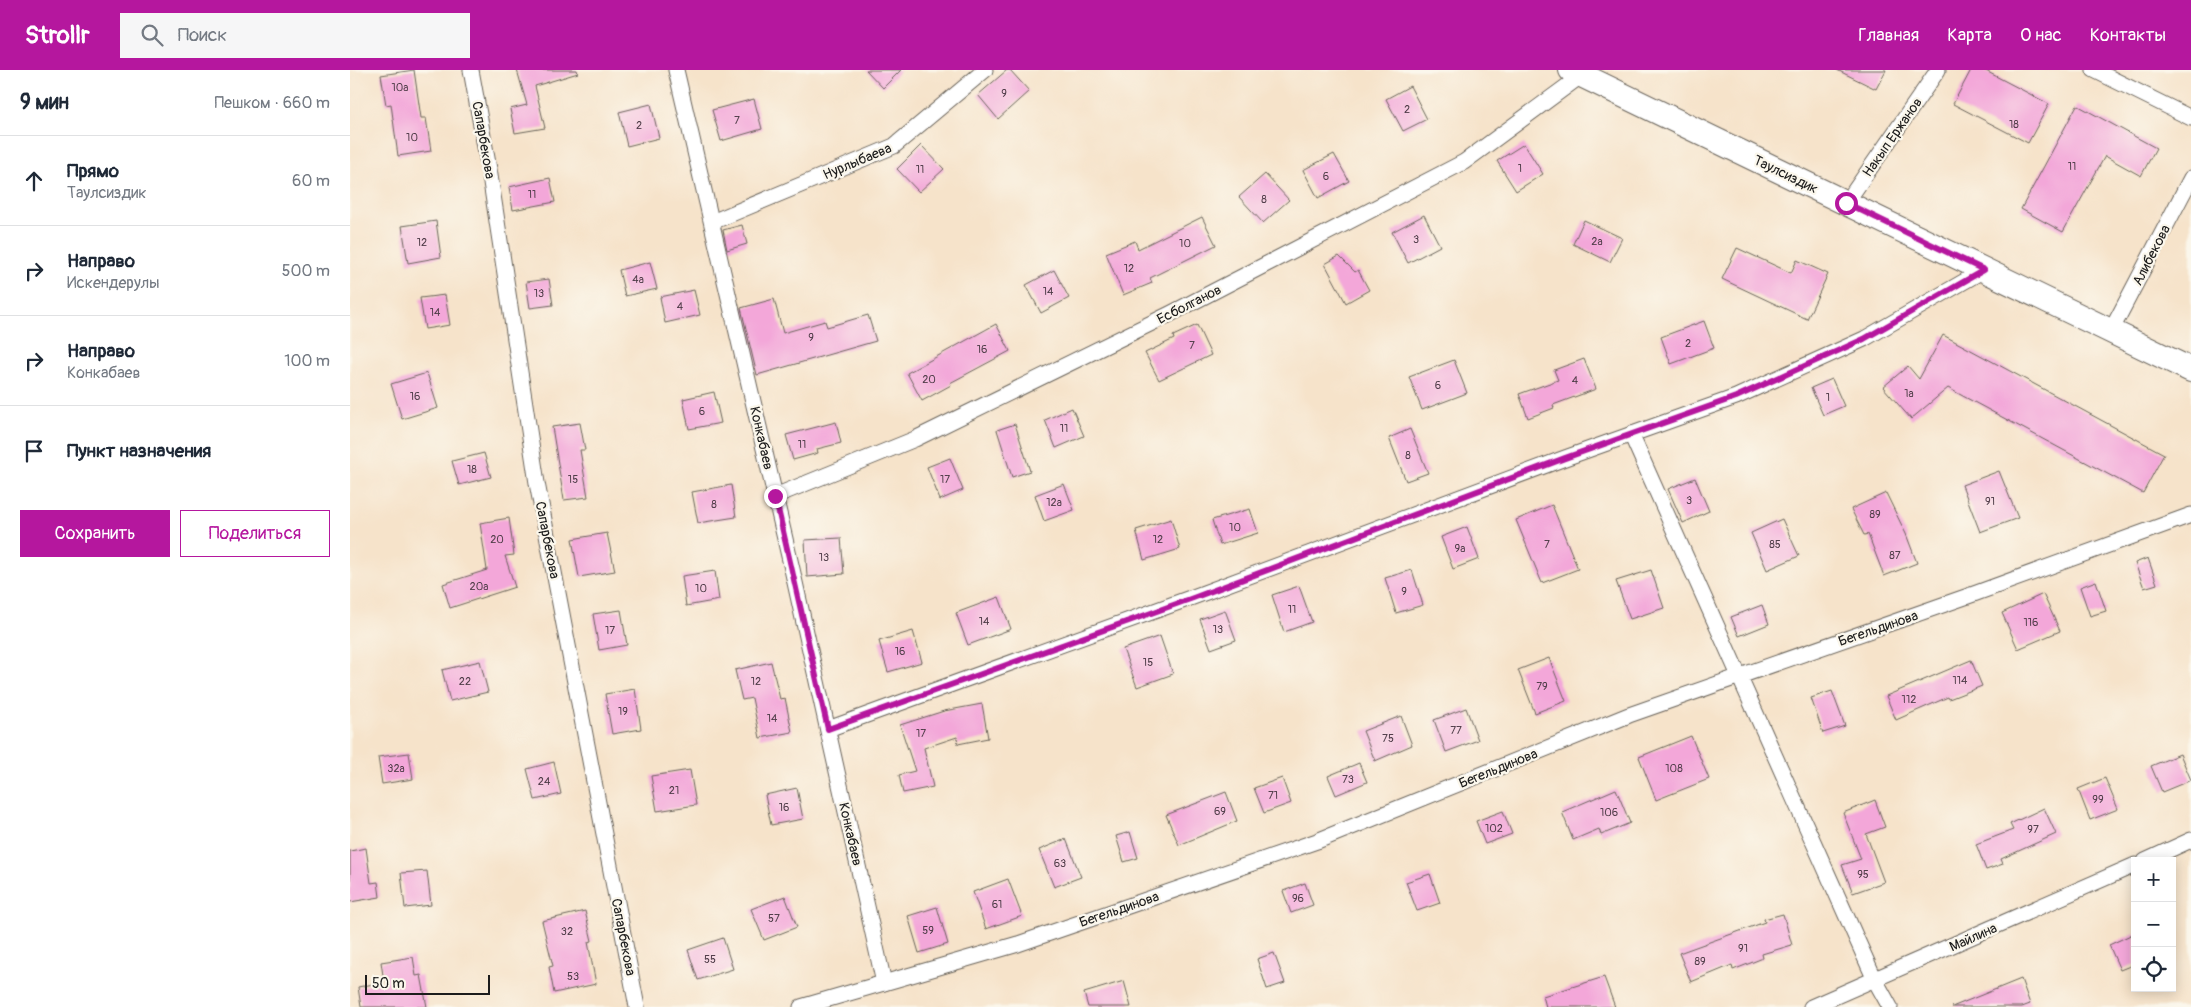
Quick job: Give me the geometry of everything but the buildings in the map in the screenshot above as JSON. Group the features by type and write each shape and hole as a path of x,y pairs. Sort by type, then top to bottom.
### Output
{"main road":[{"name":"Таулсиздик","path":"1579,72 2191,370"}],"street":[{"name":"Сапарбекова","path":"471,70 490,169 537,483 637,1007"},
{"name":"Конкабаев","path":"676,70 775,496 884,983"},
{"name":"Нурлыбаева","path":"712,222 894,146 985,70"},
{"name":"Накып Ержанов","path":"1846,203 1938,70"},
{"path":"2094,70 2191,118"},
{"name":"Есболганов","path":"775,496 924,435 1170,314 1455,167 1579,72"},
{"name":"Алибекова","path":"2111,331 2191,178"},
{"path":"828,729 1193,598 1631,434 1736,397 1864,339 1984,270"},
{"path":"1631,434 1738,677 1875,980 1890,1007"},
{"name":"Бегельдинова","path":"801,1007 1018,944 1317,841 1629,715 1972,596 2191,515"},
{"path":"2154,857 2191,840"},
{"name":"Майлина","path":"1812,1007 2131,867"}],"route":[{"path":"775,496 828,729 959,680 1193,598 1565,458 1736,397 1864,339 1984,270 1846,203"}]}
